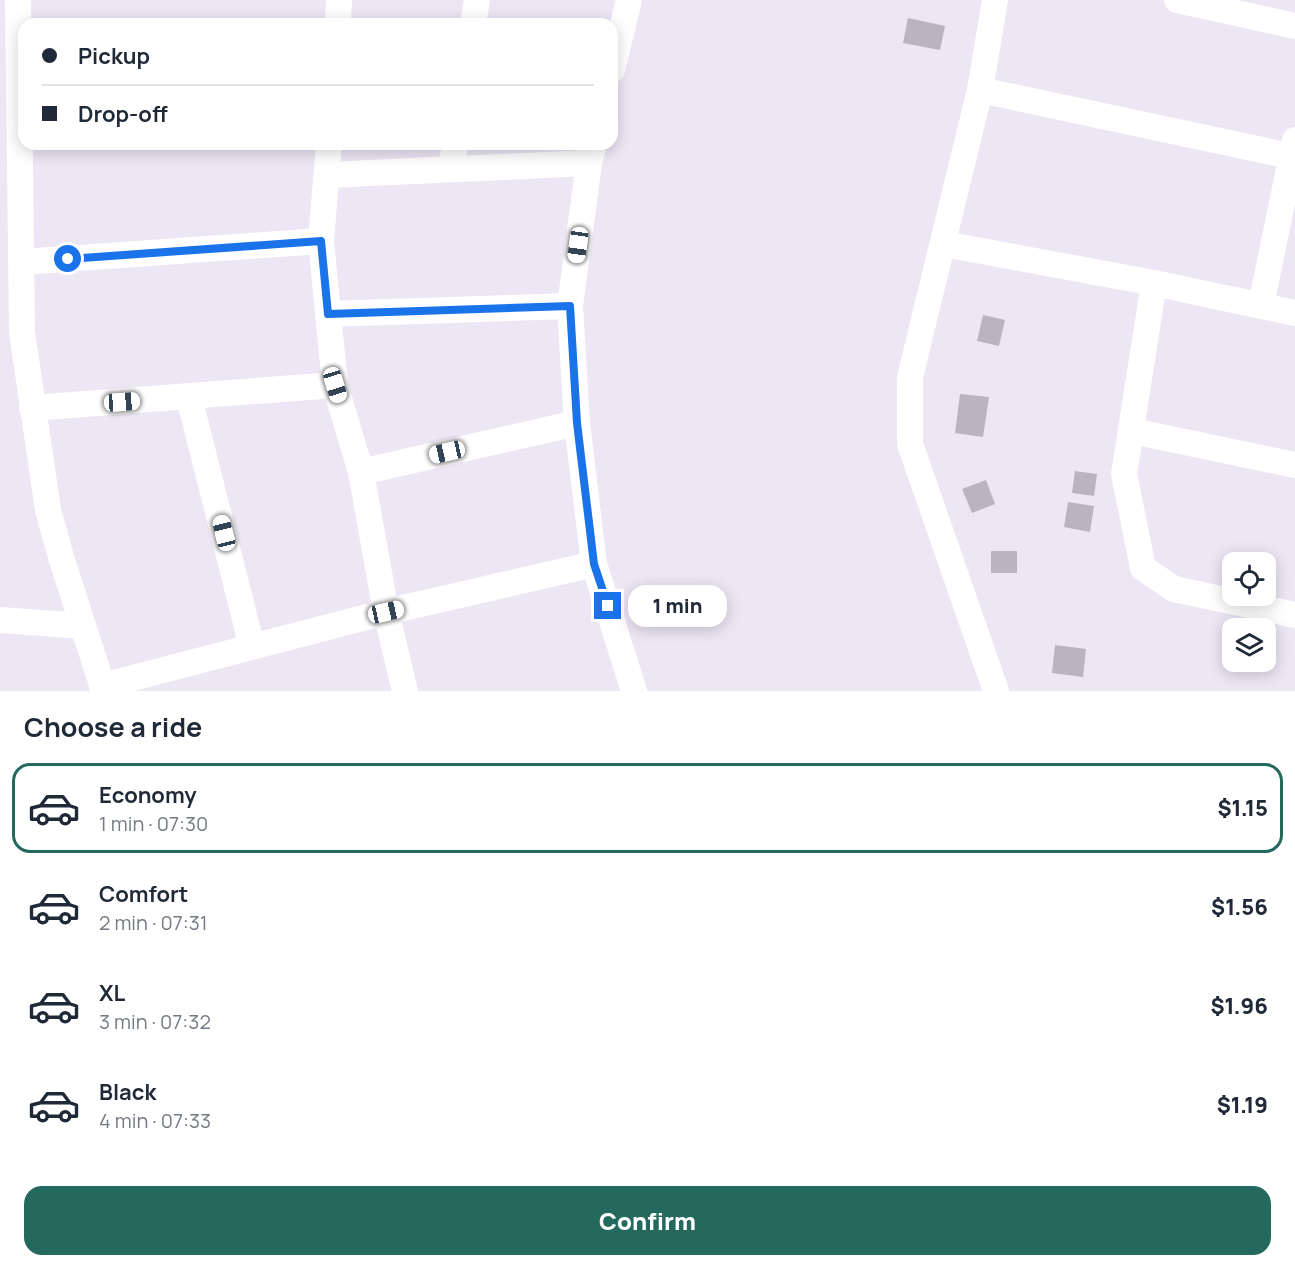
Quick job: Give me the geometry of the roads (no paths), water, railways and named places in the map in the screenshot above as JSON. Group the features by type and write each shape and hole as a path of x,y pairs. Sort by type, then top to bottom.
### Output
{"street":[{"path":"18,0 18,18"},
{"path":"338,18 339,0"},
{"path":"474,18 477,0"},
{"path":"618,45 629,0"},
{"path":"988,689 910,444 910,377 980,90 995,0"},
{"path":"1177,0 1295,26"},
{"path":"980,90 1294,151 1261,305"},
{"path":"20,150 22,262 11,331 32,408 48,510 103,688 386,612 594,564"},
{"path":"329,150 321,241 335,385 361,472 386,612 405,691"},
{"path":"451,169 454,150"},
{"path":"327,175 451,169 592,154 570,306 577,423 594,564 634,691"},
{"path":"22,262 321,241"},
{"path":"944,244 1154,283 1295,313"},
{"path":"1154,283 1124,474 1143,568 1174,589 1295,615"},
{"path":"328,314 570,306"},
{"path":"32,408 335,385"},
{"path":"189,396 252,647"},
{"path":"361,472 577,423"},
{"path":"1132,431 1295,465"},
{"path":"0,620 83,626"}]}
